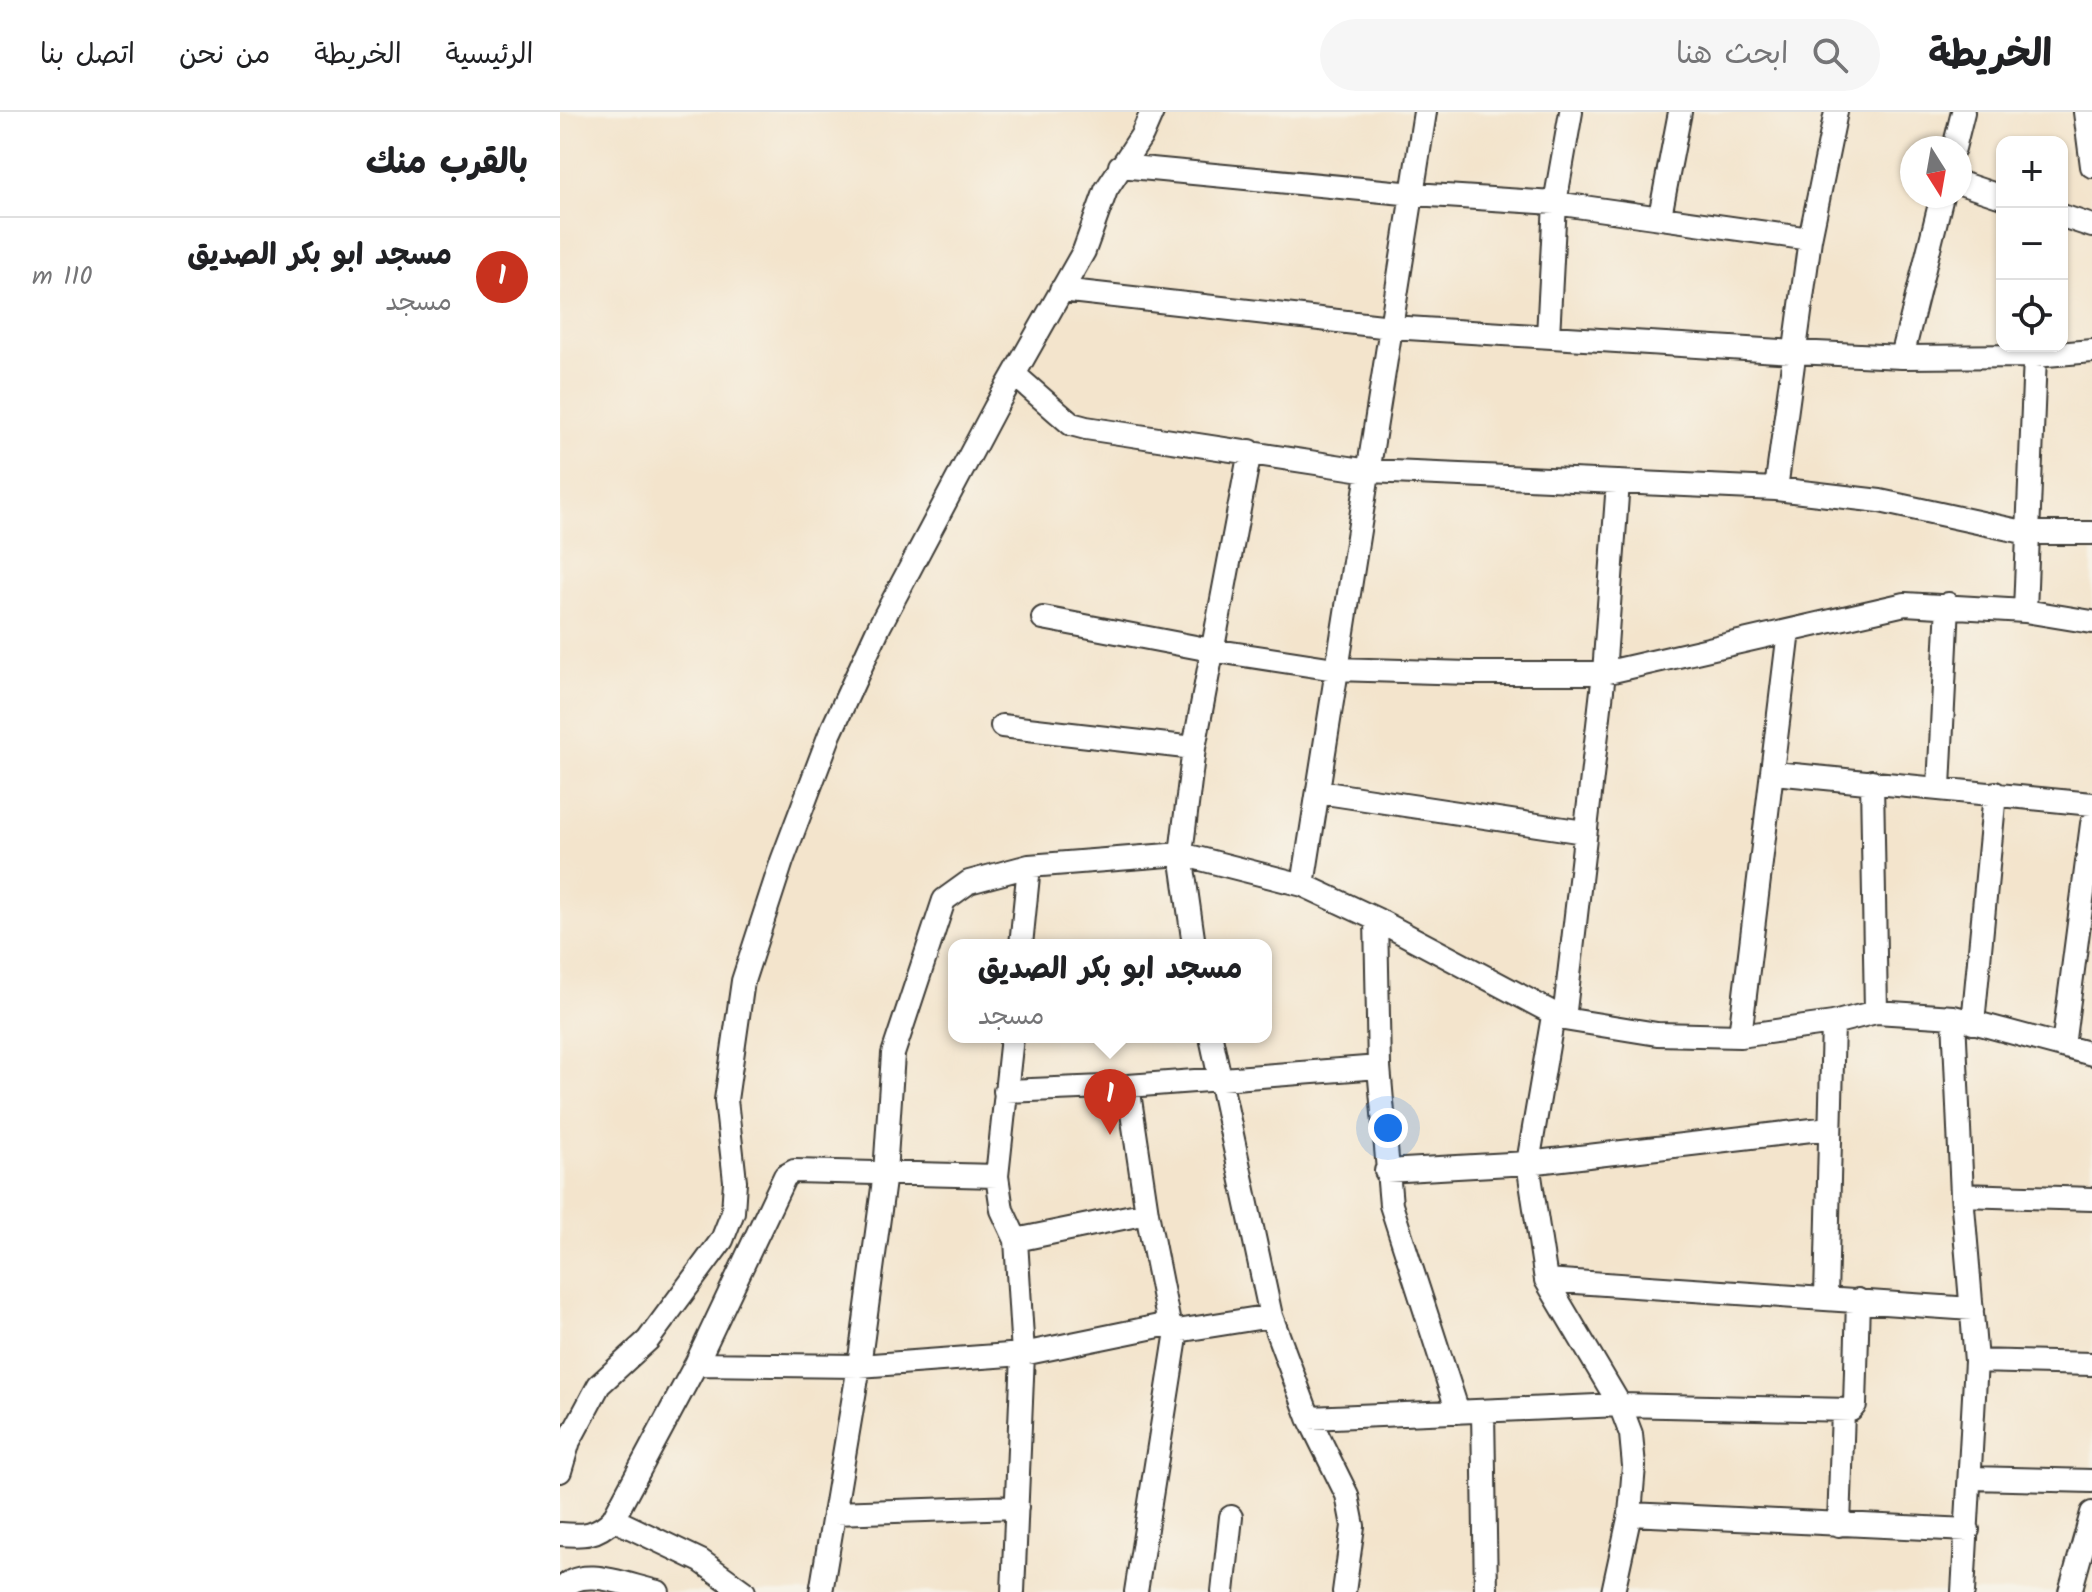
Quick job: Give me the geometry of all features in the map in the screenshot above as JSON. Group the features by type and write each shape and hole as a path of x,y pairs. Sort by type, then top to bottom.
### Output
{"street":[{"path":"560,1471 569,1441 599,1385 648,1340 722,1240 733,1212 735,1181 726,1100 731,1047 743,981 830,734 867,654 1084,251 1106,190 1142,135 1152,112"},
{"path":"1303,885 1425,112"},
{"path":"1548,336 1555,203 1571,112"},
{"path":"1660,216 1680,112"},
{"path":"1776,489 1810,239 1836,112"},
{"path":"1957,136 1963,112"},
{"path":"2085,112 2092,166"},
{"path":"1120,166 1414,194 1555,203 1810,239"},
{"path":"1972,187 1996,195"},
{"path":"1902,357 1939,208"},
{"path":"2068,218 2092,226"},
{"path":"1061,290 1391,327 1795,352 1902,357 2035,356 2092,351"},
{"path":"2025,611 2035,356"},
{"path":"1015,375 1071,424 1369,471 1776,489 1880,501 2028,533 2092,533"},
{"path":"1193,939 1181,854 1194,748 1250,451"},
{"path":"1613,1592 1630,1514 1634,1451 1620,1405 1546,1280 1528,1163 1558,1018 1584,832 1604,673 1618,482"},
{"path":"1043,618 1211,650 1335,669 1604,673 1885,607 1948,604 2025,611 2092,622"},
{"path":"1939,787 1948,604"},
{"path":"1740,1036 1789,631"},
{"path":"1002,726 1194,748"},
{"path":"1774,773 2092,804"},
{"path":"1872,781 1876,1012"},
{"path":"1319,792 1584,832"},
{"path":"1963,1592 1976,1361 1962,1195 1963,1020 1995,793"},
{"path":"2063,1046 2092,824"},
{"path":"821,1592 859,1366 885,1173 893,1054 944,900 969,882 1029,866 1181,854 1303,885 1376,919 1558,1018 1657,1034 1740,1036 1833,1023 1876,1012 1963,1020 2092,1054"},
{"path":"1022,939 1029,866"},
{"path":"1376,919 1379,1067 1391,1205 1458,1412"},
{"path":"1826,1297 1833,1023"},
{"path":"1011,1043 997,1176 1002,1210 1016,1240 1023,1354 1013,1592"},
{"path":"1212,1043 1271,1316 1309,1418 1349,1503 1353,1526 1344,1592"},
{"path":"1005,1091 1128,1086 1379,1067"},
{"path":"1128,1086 1147,1213 1173,1327 1136,1592"},
{"path":"1386,1171 1528,1163 1829,1128"},
{"path":"560,1534 593,1534 613,1519 696,1364 785,1176 794,1171 997,1176"},
{"path":"1962,1195 2092,1199"},
{"path":"1016,1240 1147,1213"},
{"path":"1546,1280 1972,1309"},
{"path":"1309,1418 1620,1405 1843,1411 1855,1405 1858,1300"},
{"path":"696,1364 859,1366 1023,1354 1173,1327 1271,1316"},
{"path":"1976,1361 2092,1364"},
{"path":"1839,1525 1843,1411"},
{"path":"1483,1412 1486,1592"},
{"path":"1971,1478 2092,1481"},
{"path":"834,1513 1017,1507"},
{"path":"2070,1592 2092,1513"},
{"path":"1630,1514 1968,1530"},
{"path":"1223,1592 1231,1517"},
{"path":"613,1519 701,1561 744,1592"},
{"path":"561,1592 571,1579 584,1576 657,1592"}],"place":[{"name":"مسجد ابو بكر الصديق","path":"1110,1135"}]}
